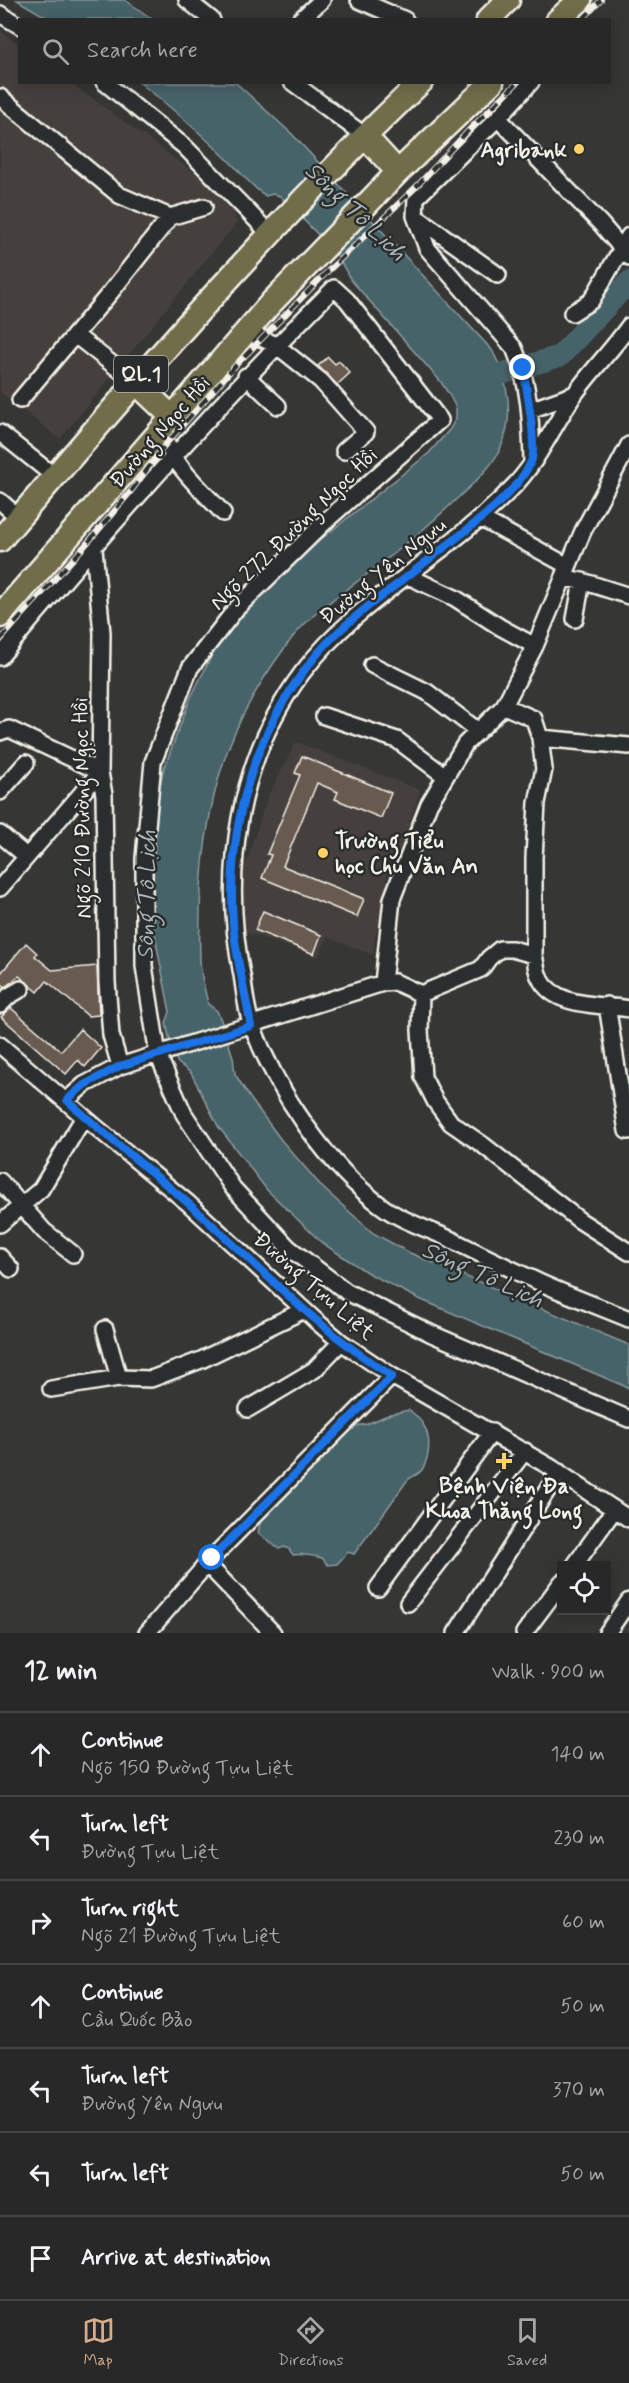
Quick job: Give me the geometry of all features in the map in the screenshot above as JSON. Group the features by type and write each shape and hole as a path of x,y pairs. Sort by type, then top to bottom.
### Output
{"highway":[{"path":"490,18 508,0"},
{"path":"562,18 580,0"},
{"name":"QL.1","path":"0,540 135,382 288,214 419,84"},
{"name":"QL.1","path":"398,172 490,84"},
{"path":"365,136 398,172"},
{"name":"Đường Ngọc Hồi","path":"0,616 246,331 398,172"},
{"path":"135,382 166,422"}],"street":[{"path":"187,0 210,18"},
{"path":"302,18 322,0"},
{"path":"358,0 400,18"},
{"path":"0,14 18,25"},
{"path":"106,84 185,147 270,234"},
{"path":"295,84 365,136"},
{"path":"529,84 498,118 416,198 416,216 427,248 514,348 523,368 530,410 532,460"},
{"path":"0,97 119,195 170,217"},
{"path":"498,118 601,224 625,253"},
{"path":"20,400 170,217 204,207"},
{"path":"416,216 498,275"},
{"path":"572,313 591,301 625,253 629,236"},
{"name":"Ngõ 272 Đường Ngọc Hồi","path":"163,1053 144,966 144,858 153,762 190,668 235,610 328,519 441,420 347,300 334,288 276,345"},
{"name":"Đường Yên Ngưu","path":"629,326 575,394 513,488 480,518 329,641 280,705 258,753 242,806 232,882 245,1027 312,1135 334,1161 384,1208 543,1284 629,1318"},
{"path":"246,331 276,345 321,381 366,432 344,452"},
{"path":"75,335 135,382"},
{"path":"0,657 48,599 276,345"},
{"path":"246,376 278,406"},
{"path":"530,410 575,394"},
{"path":"166,422 165,445 173,458 223,513"},
{"path":"0,433 54,476"},
{"path":"383,982 392,898 429,804 465,744 504,706 535,646 584,531 629,445"},
{"path":"0,501 19,518"},
{"path":"480,518 566,572 629,596"},
{"name":"Ngõ 210 Đường Ngọc Hồi","path":"94,549 102,633 100,772 104,795 107,982 111,1035 120,1066"},
{"path":"408,576 455,598 535,646"},
{"path":"575,620 582,580"},
{"path":"372,665 427,692 478,731"},
{"path":"504,706 534,719 540,738 544,769 537,803 534,955 540,978 554,995 567,1000 629,1009"},
{"path":"324,716 397,740 445,776"},
{"path":"0,888 100,772 4,731"},
{"path":"540,738 629,746"},
{"path":"0,792 26,763"},
{"path":"0,834 26,856"},
{"path":"67,1100 84,1085 120,1066 383,982 395,982 421,994 481,969 500,949 512,949 534,955"},
{"path":"0,1005 21,989"},
{"path":"421,994 420,1030 423,1077 435,1101 451,1124 483,1145 579,1220 629,1252"},
{"path":"607,1005 627,1131 629,1131"},
{"name":"Đường Tựu Liệt","path":"0,1045 188,1203 342,1342 392,1376 525,1451 629,1519"},
{"path":"163,1053 184,1114 233,1188 289,1248 346,1292 432,1334 629,1419"},
{"path":"0,1224 41,1189 84,1117"},
{"path":"0,1181 44,1231 73,1254"},
{"path":"0,1257 11,1269"},
{"path":"51,1389 119,1378 152,1379 201,1360 304,1310"},
{"path":"105,1329 119,1378"},
{"path":"248,1409 314,1370 342,1342"},
{"path":"147,1633 207,1564 392,1376"},
{"path":"378,1588 492,1432"},
{"path":"408,1603 525,1451"},
{"path":"456,1633 559,1472"},
{"path":"578,1561 614,1510"},
{"path":"207,1564 273,1633"},
{"path":"524,1633 557,1588"},
{"path":"607,1633 629,1601"}],"shaded area":[{"path":"0,30 18,43 18,84 72,84 229,198 237,222 60,439 0,392"},
{"name":"Trường Tiểu học Chu Văn An","path":"296,742 420,790 401,850 392,856 386,879 390,886 375,937 373,955 327,937 319,957 245,932 243,874 267,798"}],"water":[{"path":"17,0 125,0 151,18 47,18"},
{"path":"141,84 237,84 292,134 492,350 506,385 509,410 501,447 489,467 421,532 306,623 269,670 240,722 220,774 204,852 200,906 200,959 208,1004 217,1011 233,1057 235,1074 250,1098 282,1141 323,1188 373,1233 410,1253 629,1345 629,1388 417,1298 368,1273 322,1243 267,1190 218,1126 191,1073 178,1063 172,1051 166,1023 170,1012 157,947 150,895 151,831 163,771 191,697 215,649 245,605 276,575 429,453 450,429 456,418 456,408 441,382 351,280 335,252 280,196 273,194 266,196 260,192 194,128"},
{"path":"409,1410 423,1424 428,1434 429,1447 425,1463 419,1473 409,1478 354,1554 348,1552 337,1564 328,1565 322,1558 293,1555 289,1549 284,1547 279,1549 258,1533 261,1519 320,1455 356,1426"}],"building":[{"path":"328,357 335,364 339,361 350,373 337,385 318,366"},
{"path":"302,756 391,793 381,818 335,799 338,792 317,783 283,866 364,899 357,917 262,878 271,855 267,854 300,775 295,773"},
{"path":"263,911 321,935 314,954 255,930"},
{"path":"26,943 37,953 35,956 52,970 97,966 99,1015 88,1016 47,981 38,992 19,976 5,987 0,982 0,974"},
{"path":"11,1008 61,1051 80,1029 101,1048 85,1067 78,1060 66,1074 1,1017"}],"waterway":[{"name":"Sông Tô Lịch","path":"474,382 560,356 629,282"}],"railway":[{"path":"584,18 601,0"},
{"path":"0,640 90,540 132,490 165,445 235,366 328,271 416,187 516,84"}],"place":[{"name":"Agribank","path":"579,149"},
{"name":"Trường Tiểu học Chu Văn An","path":"323,853"},
{"name":"Bệnh Viện Đa Khoa Thăng Long","path":"504,1461"}],"route":[{"path":"212,1558 392,1376 364,1359 315,1320 188,1203 97,1128 67,1100 84,1085 120,1066 251,1026 233,923 232,882 242,806 258,753 280,705 329,641 480,518 513,488 532,460 530,410 523,368"}]}
